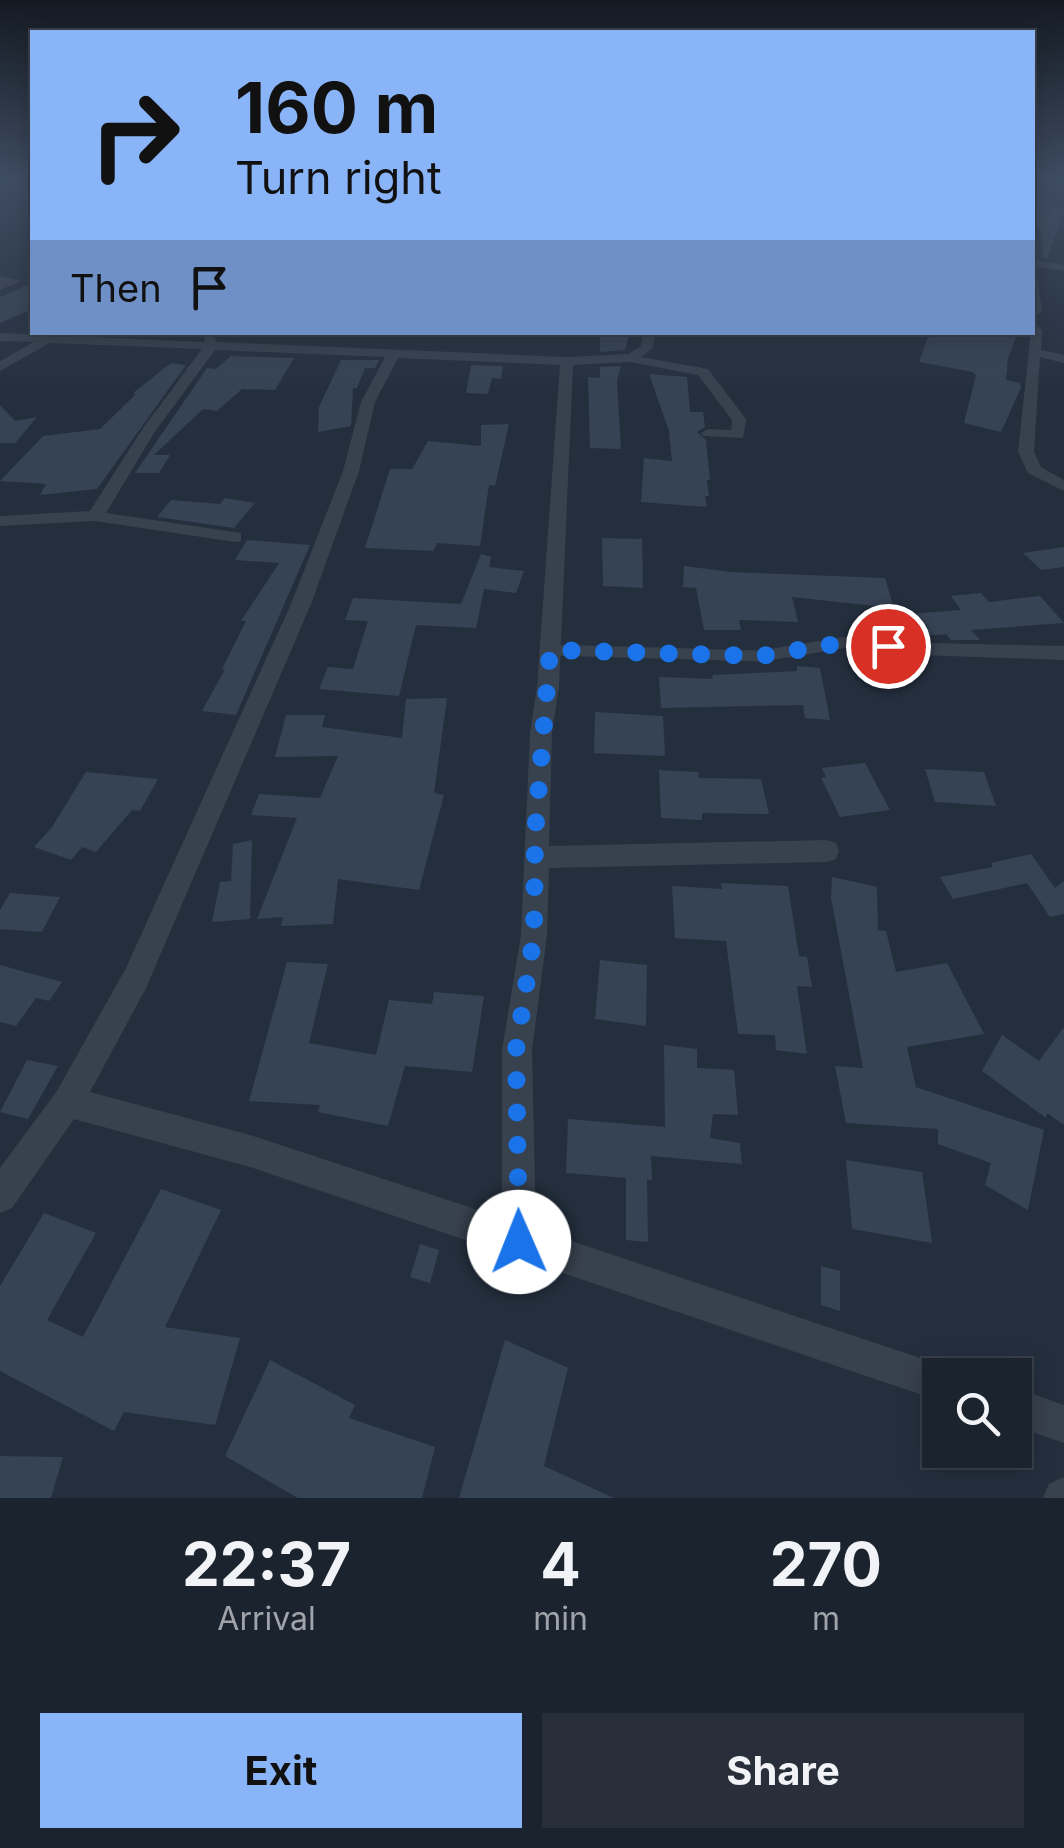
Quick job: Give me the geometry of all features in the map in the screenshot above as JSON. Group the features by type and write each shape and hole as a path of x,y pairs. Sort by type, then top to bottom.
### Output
{"street":[{"path":"1035,263 1064,268"},
{"path":"1035,328 1026,452 1034,470 1064,486"},
{"path":"632,358 647,348 649,335"},
{"path":"0,337 46,341 211,339 567,361 632,358 703,372 739,419 738,435 708,433"},
{"path":"95,516 148,431 200,364 211,339"},
{"path":"0,367 46,341"},
{"path":"0,1196 68,1102 136,978 226,782 326,544 368,402 394,352"},
{"path":"1034,352 1064,359"},
{"path":"519,1242 516,1050 534,935 541,732 550,650 567,361"},
{"path":"0,520 95,516 235,537"},
{"path":"928,650 1064,652"},
{"path":"537,857 828,851"},
{"path":"68,1102 250,1151 922,1376"},
{"path":"1032,1413 1064,1424"}],"lane":[{"path":"550,650 761,656 848,642 928,650"}],"building":[{"path":"30,284 30,310 0,323 0,297"},
{"path":"600,335 629,335 625,350 600,352"},
{"path":"929,335 1017,335 1008,358 1006,380 1020,383 1021,388 1001,432 964,423 976,375 973,372 919,362"},
{"path":"231,356 294,358 275,390 242,389 217,411 203,409 154,455 170,455 159,473 135,473 207,368 216,369"},
{"path":"341,360 379,360 375,368 365,368 357,388 353,388 351,426 318,432 319,407"},
{"path":"171,363 186,365 97,489 40,495 46,484 0,481 43,436 100,429 136,394 133,393"},
{"path":"471,365 503,366 501,379 492,378 488,394 466,393"},
{"path":"621,366 617,380 621,449 590,448 588,377 600,378 600,367"},
{"path":"649,374 687,377 690,412 703,412 705,427 697,432 706,440 710,480 709,496 705,496 707,507 641,502 644,458 672,461 669,431"},
{"path":"0,405 15,421 37,417 15,443 0,443"},
{"path":"509,424 495,486 489,485 480,546 437,543 433,551 365,548 390,469 412,469 428,441 481,446 481,425"},
{"path":"225,498 255,503 234,528 157,517 171,500 220,504"},
{"path":"602,538 642,539 643,588 603,586"},
{"path":"247,540 310,545 236,715 202,711 246,621 241,621 279,563 235,560"},
{"path":"1064,547 1064,567 1041,570 1023,553"},
{"path":"481,554 491,557 489,567 524,571 516,593 484,589 476,628 416,625 399,696 319,689 328,667 353,669 368,621 345,620 353,598 461,604"},
{"path":"684,566 731,572 885,578 894,608 792,597 798,622 739,620 741,630 704,630 696,588 683,587"},
{"path":"981,593 989,602 1040,596 1064,623 971,630 980,640 951,640 946,634 924,636 910,614 961,610 951,596"},
{"path":"797,666 820,668 830,720 805,718 803,705 661,708 659,677 713,679 712,675 797,671"},
{"path":"447,698 434,793 444,795 419,890 338,879 333,924 281,926 283,917 257,919 297,818 251,815 259,794 320,798 338,756 275,757 286,715 325,715 322,727 402,738 406,699"},
{"path":"595,712 663,716 665,756 594,753"},
{"path":"865,763 890,810 840,817 821,778 826,777 822,768"},
{"path":"925,769 984,772 996,806 935,802"},
{"path":"659,770 698,772 699,778 761,779 769,814 702,813 702,820 661,818"},
{"path":"86,772 158,779 140,811 132,810 96,852 82,847 71,860 34,847 52,827"},
{"path":"252,840 250,919 212,922 220,882 231,881 233,844"},
{"path":"1031,854 1055,888 1064,881 1064,914 1050,917 1027,883 953,899 940,877 993,867 991,863"},
{"path":"832,877 877,887 878,930 886,931 896,972 947,963 984,1034 907,1047 916,1087 1044,1130 1028,1210 985,1185 991,1163 938,1144 938,1129 846,1123 835,1066 863,1068 831,898"},
{"path":"721,883 788,886 799,956 807,957 812,987 797,986 807,1054 776,1050 775,1035 738,1034 726,941 675,938 672,886 722,889"},
{"path":"10,893 60,897 42,932 0,929 0,910"},
{"path":"600,960 647,965 646,1026 595,1019"},
{"path":"287,962 328,964 309,1043 376,1055 389,1000 432,1004 434,992 484,996 472,1072 405,1066 388,1126 318,1112 320,1105 249,1101"},
{"path":"0,965 62,982 49,1001 36,998 16,1026 0,1022"},
{"path":"1064,1027 1064,1125 1047,1113 1046,1118 982,1071 1002,1035 1039,1061"},
{"path":"664,1045 697,1049 697,1068 734,1070 738,1115 713,1114 710,1138 740,1143 742,1164 651,1156 652,1180 647,1180 648,1242 626,1240 626,1178 566,1173 568,1119 665,1127"},
{"path":"27,1060 58,1066 28,1119 0,1112"},
{"path":"846,1160 922,1172 932,1243 852,1229"},
{"path":"161,1189 221,1210 165,1327 240,1338 215,1425 124,1412 114,1431 0,1371 0,1286 44,1213 96,1233 47,1320 83,1337"},
{"path":"420,1244 439,1250 430,1283 410,1277"},
{"path":"821,1266 840,1271 840,1311 821,1305"},
{"path":"505,1340 568,1368 544,1466 614,1498 459,1498"},
{"path":"270,1360 355,1405 349,1418 435,1447 422,1498 298,1498 225,1456"},
{"path":"0,1456 63,1457 51,1498 0,1498"}],"route":[{"path":"519,1242 516,1050 534,935 535,834 550,650 761,656 848,642 888,646"}]}
